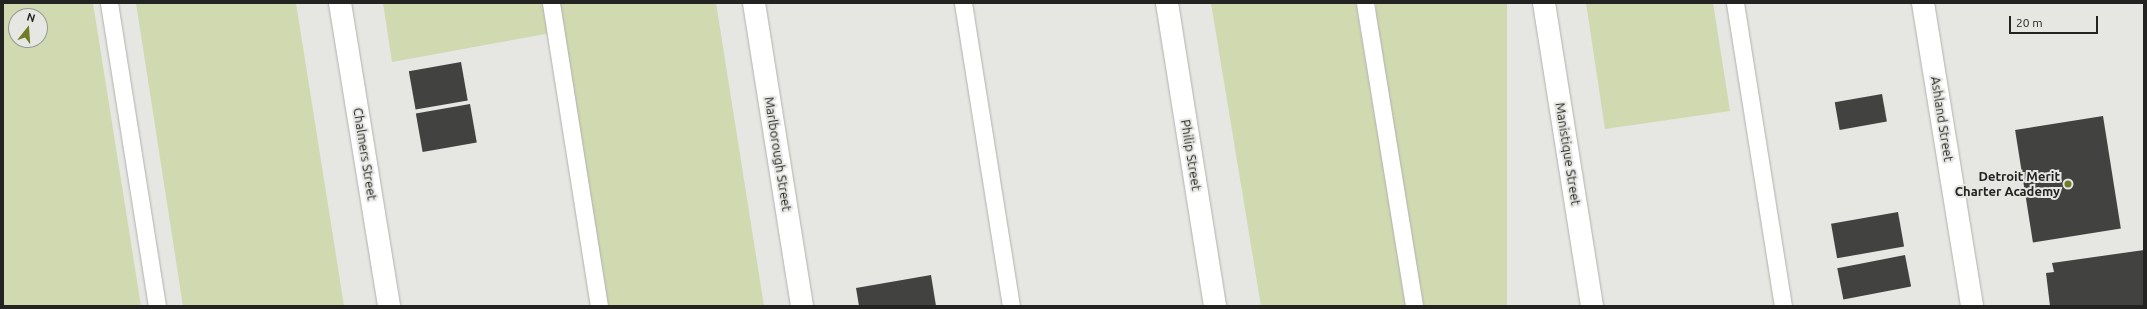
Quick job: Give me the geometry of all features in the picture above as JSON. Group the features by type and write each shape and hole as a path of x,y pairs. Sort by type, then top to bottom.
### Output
{"street":[{"name":"Chalmers Street","path":"340,3 389,306"},
{"name":"Marlborough Street","path":"754,3 802,306"},
{"name":"Philip Street","path":"1167,3 1215,306"},
{"name":"Manistique Street","path":"1544,3 1592,306"},
{"name":"Ashland Street","path":"1924,3 1972,306"}],"lane":[{"path":"109,3 156,306"},
{"path":"551,3 600,306"},
{"path":"963,3 1011,306"},
{"path":"1365,3 1414,306"},
{"path":"1735,3 1783,306"}],"green space":[{"path":"3,3 93,3 141,306 3,306"},
{"path":"136,3 296,3 344,306 183,306"},
{"path":"383,3 546,3 551,33 392,62"},
{"path":"556,3 716,3 764,306 607,306"},
{"path":"1211,3 1356,3 1406,306 1261,306"},
{"path":"1376,3 1507,3 1507,306 1376,306"},
{"path":"1586,3 1713,3 1730,111 1605,129"}],"building":[{"path":"461,62 468,100 416,110 409,71"},
{"path":"1882,94 1887,122 1840,130 1835,102"},
{"path":"470,104 477,142 423,152 416,114"},
{"path":"2103,116 2121,229 2033,243 2015,130"},
{"path":"1898,212 1904,246 1837,258 1831,224"},
{"path":"2144,250 2144,306 2050,306 2046,273 2054,272 2052,263"},
{"path":"1905,255 1911,286 1843,300 1837,268"},
{"path":"931,275 936,306 859,306 856,288"}],"place":[{"name":"Detroit Merit Charter Academy","path":"2068,184"}]}
